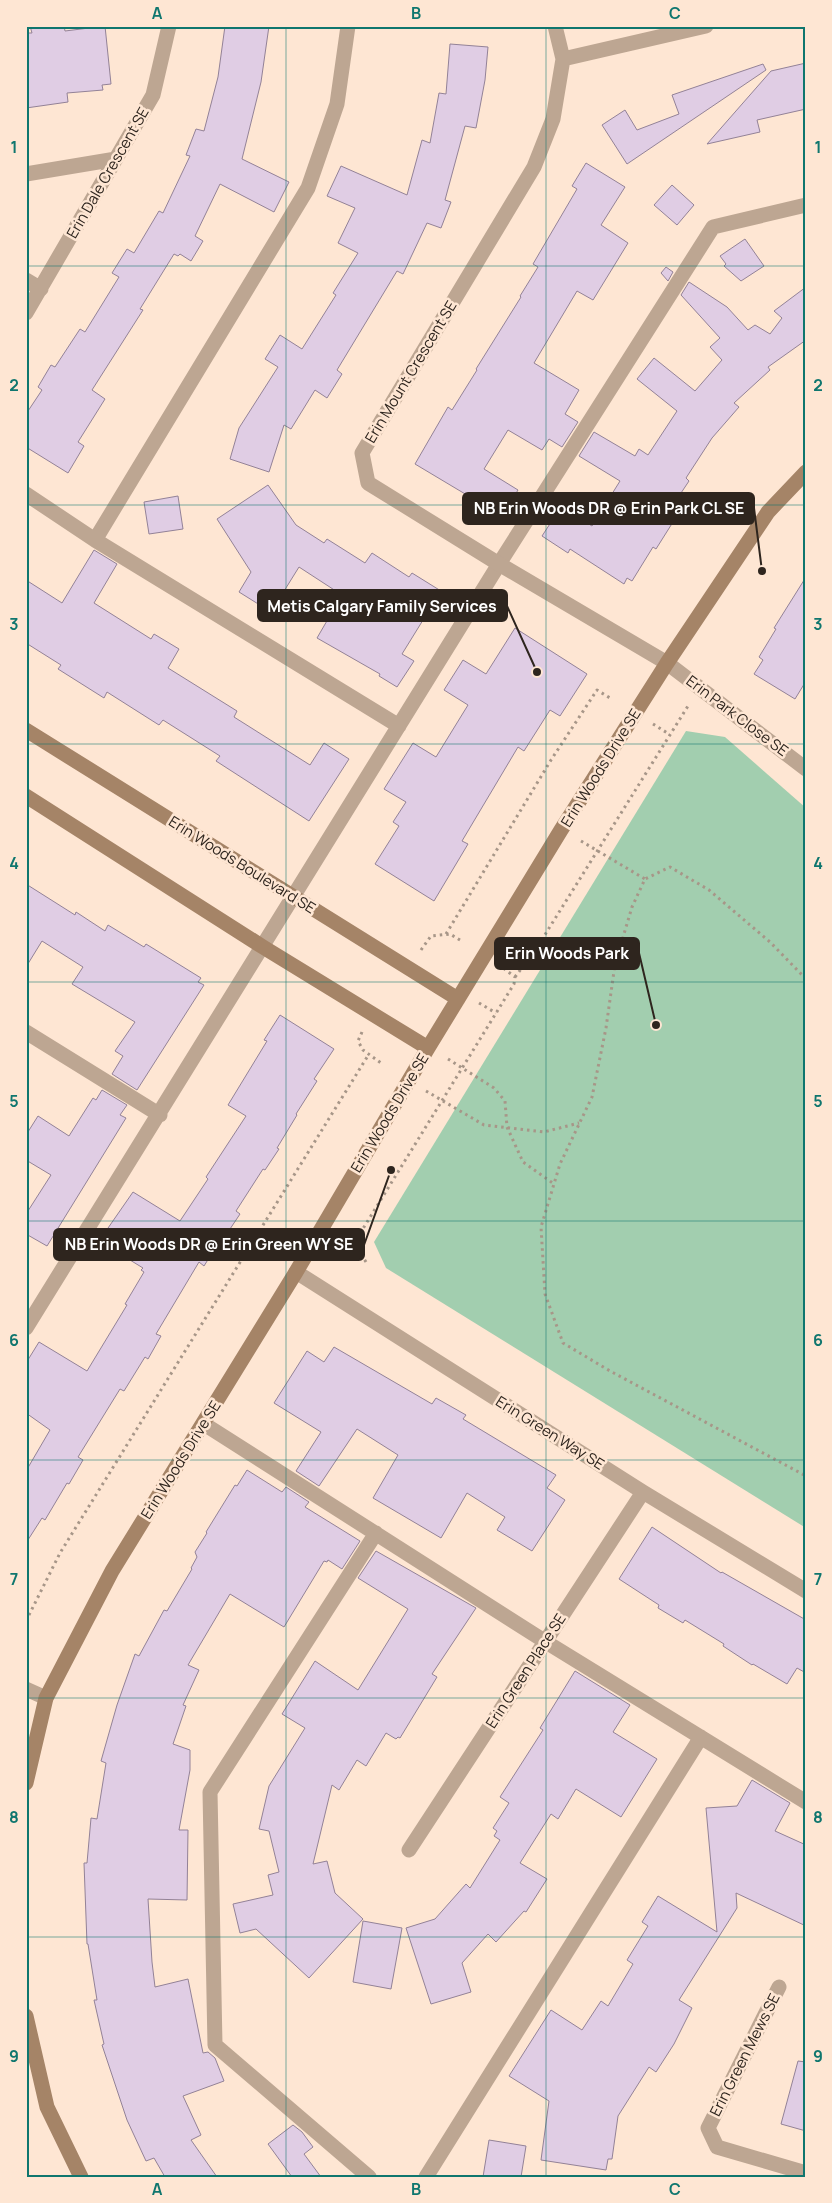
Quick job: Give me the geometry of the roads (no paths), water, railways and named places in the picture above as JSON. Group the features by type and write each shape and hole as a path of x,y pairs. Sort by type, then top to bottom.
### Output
{"street":[{"name":"Erin Dale Crescent SE","path":"26,313 153,94 169,26"},
{"path":"95,540 308,188 337,104 348,26"},
{"name":"Erin Mount Crescent SE","path":"554,26 563,59 553,119 534,167 362,453 368,483 499,564 667,663"},
{"path":"563,59 706,26"},
{"path":"26,174 116,159"},
{"path":"26,1328 160,1115 499,564 713,228 806,205"},
{"path":"26,280 41,289"},
{"name":"Erin Woods Drive SE","path":"26,1783 46,1698 112,1571 296,1272 428,1048 667,663 768,512 806,472"},
{"path":"26,494 95,540 399,726"},
{"name":"Erin Park Close SE","path":"667,663 806,769"},
{"name":"Erin Woods Boulevard SE","path":"26,730 458,999"},
{"path":"26,796 263,947 428,1048"},
{"path":"26,1032 160,1115"},
{"name":"Erin Green Way SE","path":"296,1272 643,1492 806,1591"},
{"path":"204,1424 546,1642 806,1802"},
{"name":"Erin Green Place SE","path":"409,1850 643,1492"},
{"path":"369,2177 215,2046 210,1792 376,1533"},
{"path":"26,1688 46,1698"},
{"path":"426,2177 701,1737"},
{"name":"Erin Green Mews SE","path":"780,1987 708,2128 717,2148 806,2173"},
{"path":"26,2016 47,2107 81,2177"}],"place":[{"name":"NB Erin Woods DR @ Erin Park CL SE","path":"762,571"},
{"name":"Metis Calgary Family Services","path":"537,672"},
{"name":"Erin Woods Park","path":"656,1025"},
{"name":"NB Erin Woods DR @ Erin Green WY SE","path":"391,1170"}]}
